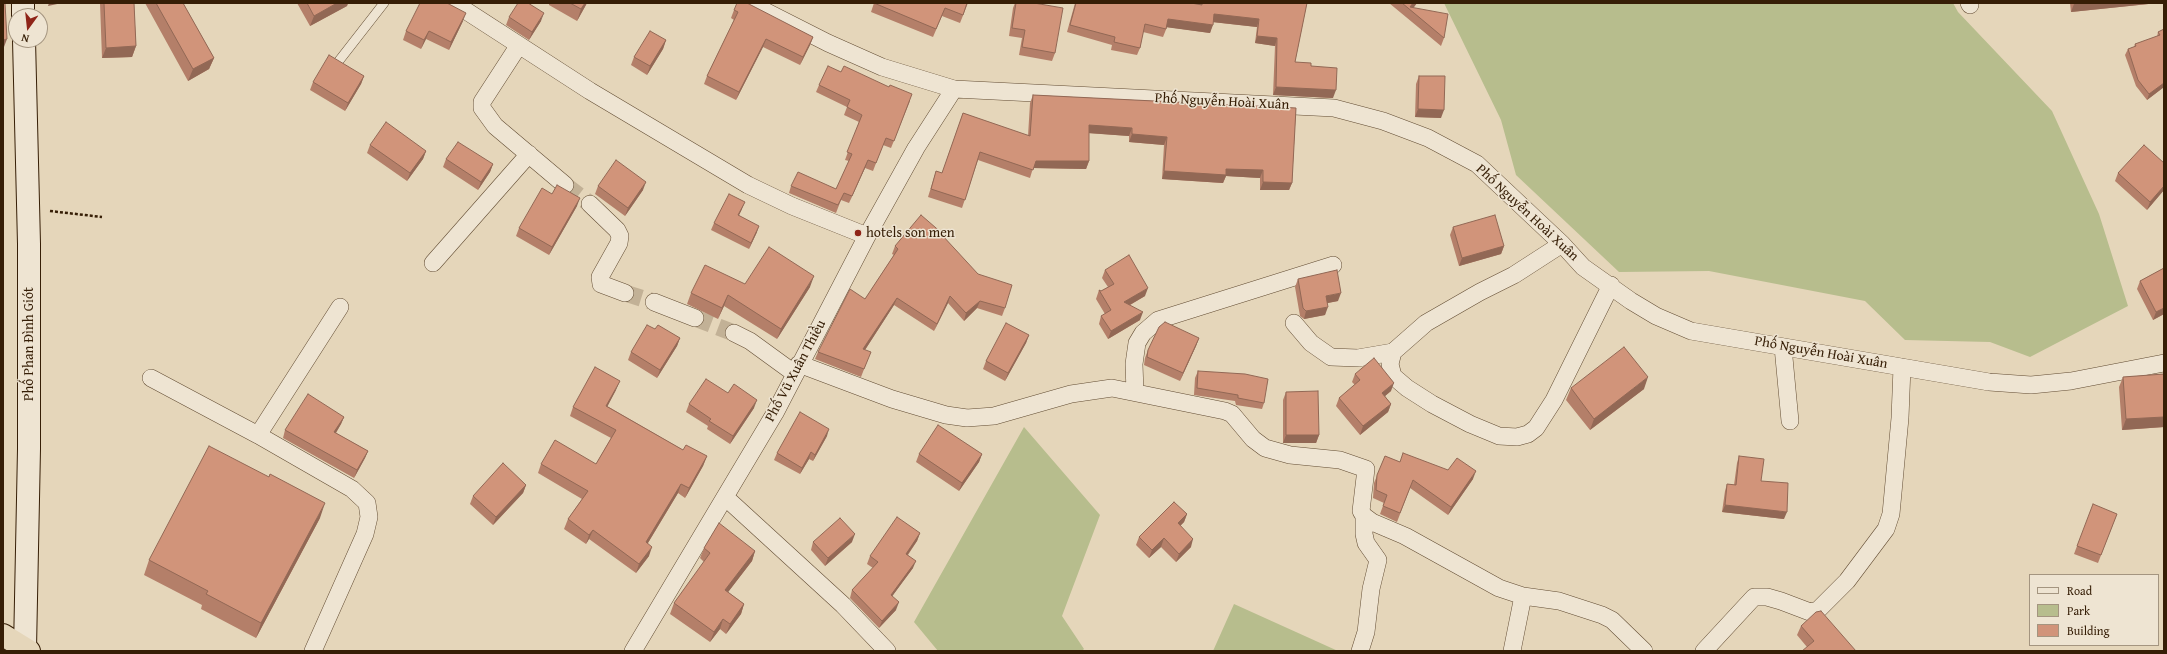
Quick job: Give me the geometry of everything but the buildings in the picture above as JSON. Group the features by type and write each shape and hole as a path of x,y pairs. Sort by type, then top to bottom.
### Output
{"highway":[{"path":"3,636 26,650"}],"street":[{"path":"454,3 590,91 748,185 792,206 867,236"},
{"name":"Phố Nguyễn Hoài Xuân","path":"749,3 793,26 882,67 954,89 1334,108 1383,121 1428,138 1477,164 1562,244 1583,267 1631,301 1656,316 1691,331 1989,382 2031,385 2071,381 2164,362"},
{"path":"519,45 482,102 482,108 495,126 565,185"},
{"name":"Phố Phan Đình Giót","path":"24,48 28,209 29,449 26,650"},
{"name":"Phố Vũ Xuân Thiều","path":"633,651 775,413 867,236 916,148 954,89"},
{"path":"433,263 529,154"},
{"path":"590,204 617,230 620,236 619,243 600,277 601,284 625,293"},
{"path":"1294,323 1311,344 1331,357 1358,358 1393,352 1426,323 1438,315 1514,275 1562,244"},
{"path":"1135,392 1134,364 1136,343 1143,332 1158,320 1333,265"},
{"path":"1393,352 1390,364 1393,376 1407,388 1432,404 1470,424 1499,436 1517,437 1528,434 1536,428 1554,400 1610,285"},
{"path":"654,302 695,318"},
{"path":"258,435 340,307"},
{"path":"734,333 797,369 946,415 967,418 994,416 1072,394 1112,388 1174,402 1225,411 1232,414 1253,439 1265,448 1290,454 1340,460 1362,466 1366,469 1361,502 1361,511 1364,516 1364,534 1366,543 1378,560 1371,589 1366,632 1360,651"},
{"path":"1783,347 1790,421"},
{"path":"1704,651 1754,597 1774,599 1810,612 1818,610 1847,581 1886,529 1891,514 1900,418 1902,367"},
{"path":"151,378 258,435 352,489 367,503 369,517 365,534 313,651"},
{"path":"725,496 843,605 887,651"},
{"path":"1364,516 1499,588 1522,596 1559,601 1602,614 1612,620 1644,651"},
{"path":"1512,651 1522,596"}],"lane":[{"path":"338,62 384,3"}],"path":[{"path":"28,209 102,217"}],"green space":[{"path":"1444,3 1953,3 1958,12 2052,111 2099,214 2128,306 2030,357 1990,342 1905,340 1865,301 1709,271 1619,272 1516,175 1501,120"},
{"path":"1024,427 1100,515 1062,616 1084,649 1082,651 938,651 914,622"},
{"path":"1234,604 1338,651 1213,651"}],"tunnel":[{"path":"565,185 590,204"},
{"path":"625,293 654,302"},
{"path":"695,318 734,333"}],"place":[{"name":"hotels son men","path":"858,233"}]}
